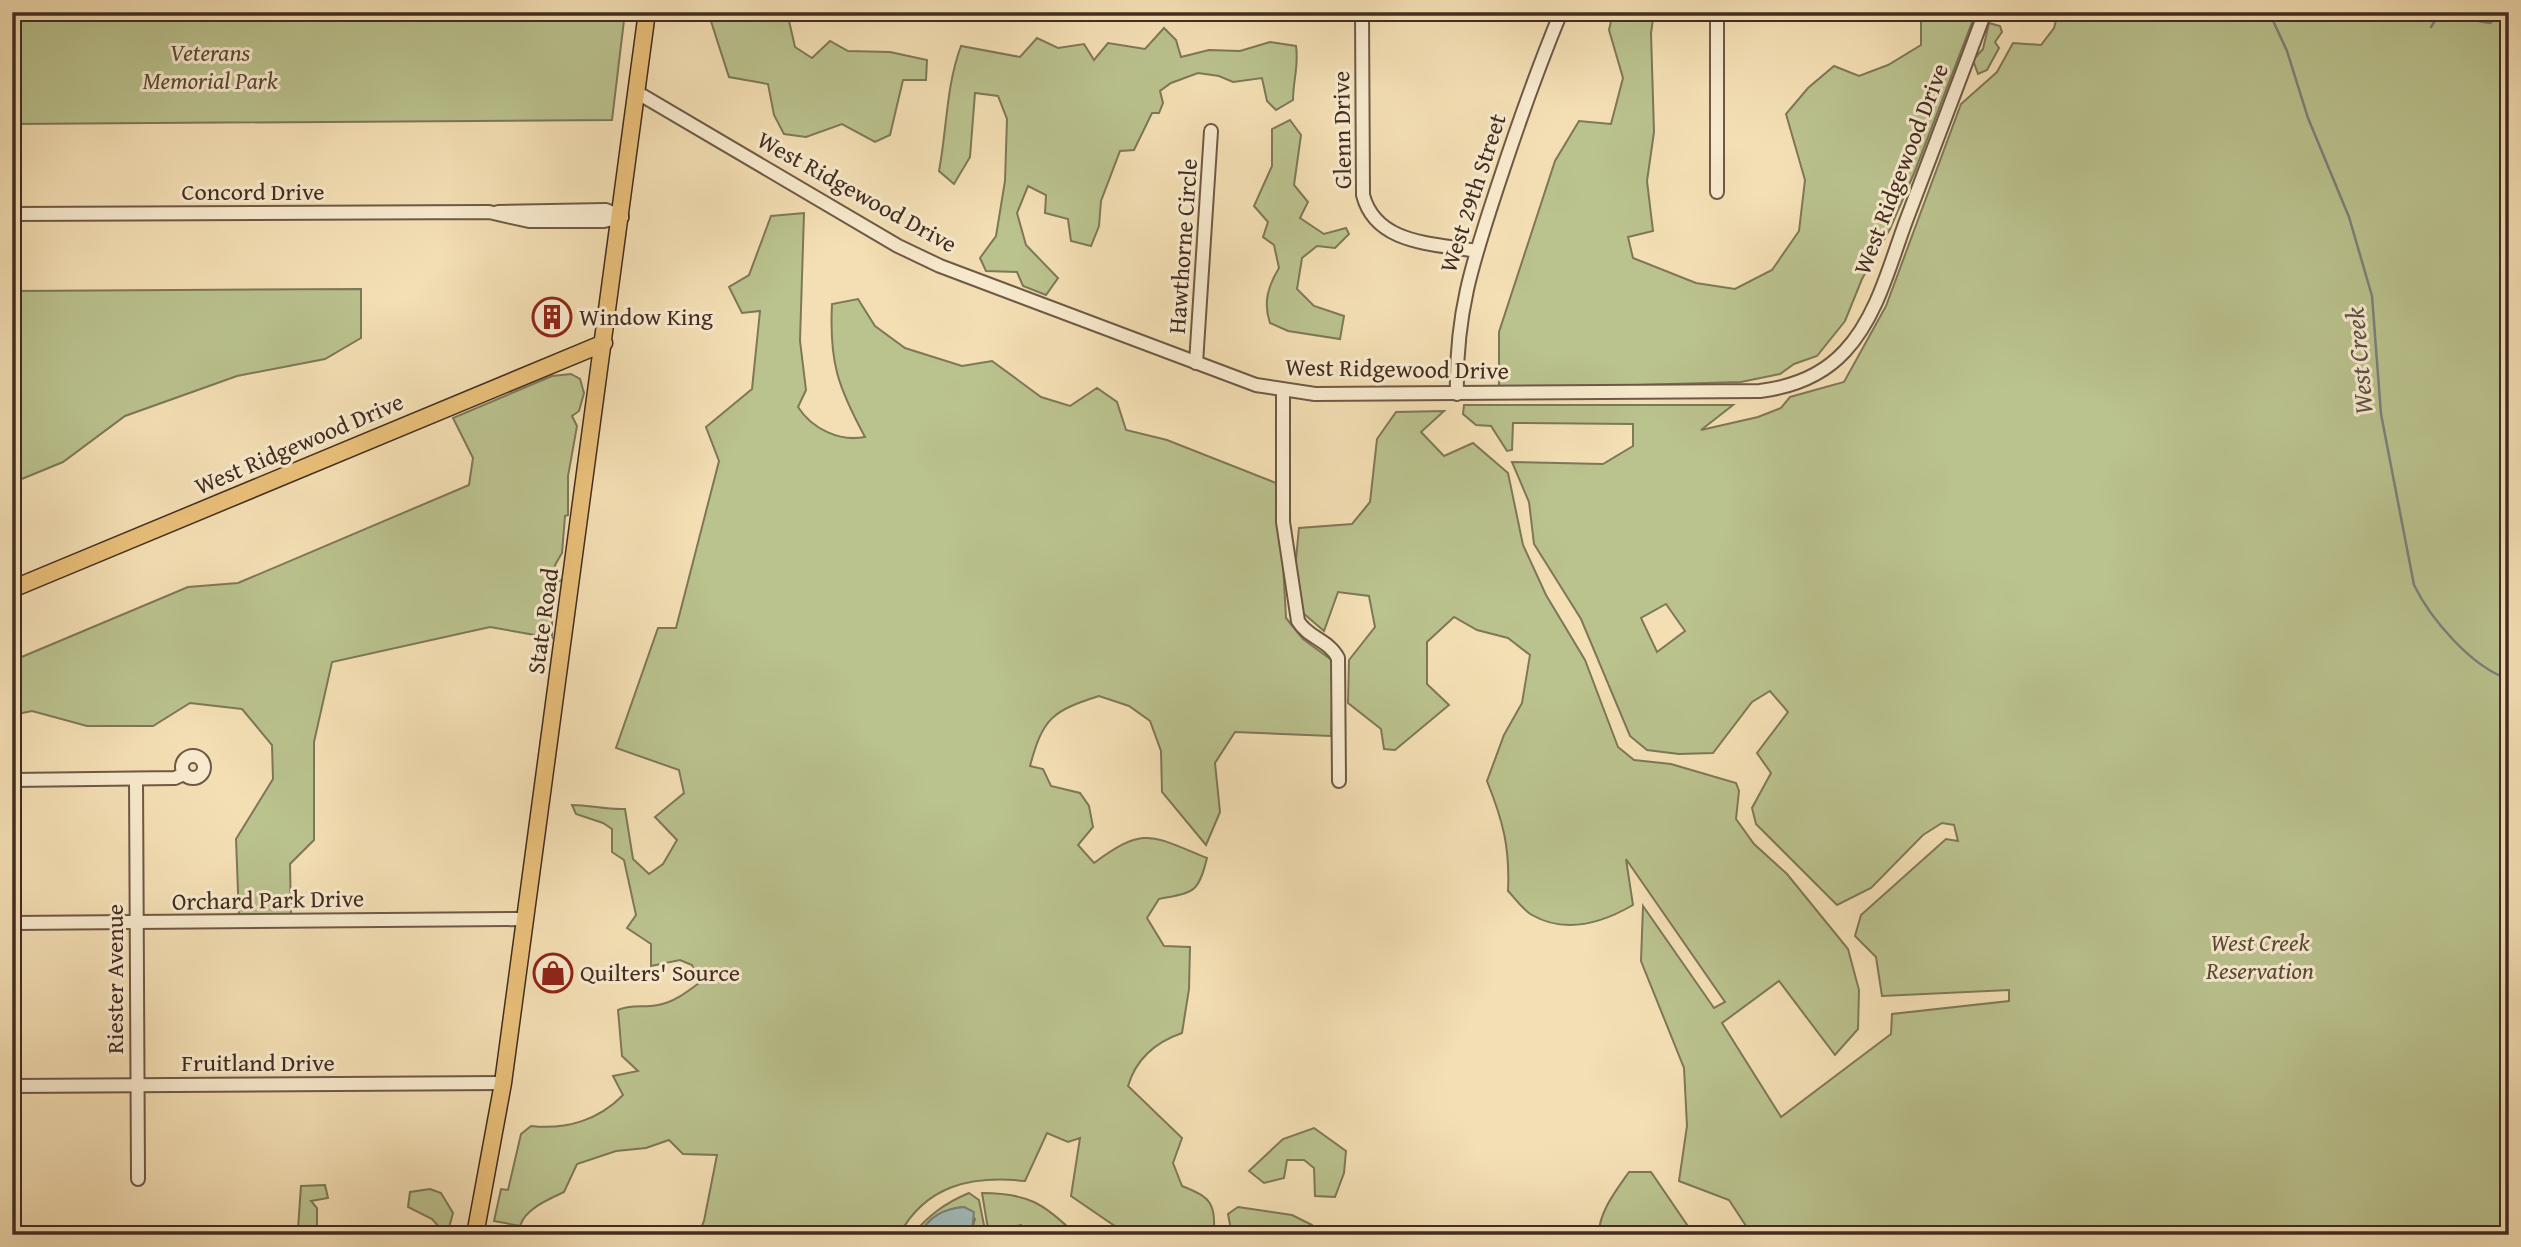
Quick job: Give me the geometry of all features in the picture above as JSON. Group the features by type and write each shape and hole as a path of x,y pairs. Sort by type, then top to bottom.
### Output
{"main road":[{"name":"State Road","path":"475,1235 503,1083 648,12"},
{"name":"West Ridgewood Drive","path":"12,589 604,343"}],"street":[{"name":"Glenn Drive","path":"1362,12 1363,195 1366,209 1375,222 1388,232 1476,251"},
{"name":"West 29th Street","path":"1457,394 1459,318 1476,251 1530,86 1562,12"},
{"path":"1717,12 1717,192"},
{"name":"West Ridgewood Drive","path":"638,93 911,253 1196,363 1283,391 1315,394 1760,391 1805,380 1832,363 1851,344 1872,308 1985,12"},
{"name":"Hawthorne Circle","path":"1196,363 1211,131"},
{"name":"Concord Drive","path":"12,214 494,213 606,210 622,217"},
{"path":"1283,391 1286,552 1298,621 1302,628 1332,648 1338,658 1339,781"},
{"path":"12,780 175,778 184,774"},
{"name":"Riester Avenue","path":"136,779 138,1179"},
{"name":"Orchard Park Drive","path":"12,923 524,919"},
{"name":"Fruitland Drive","path":"12,1086 503,1083"}],"green space":[{"name":"Veterans Memorial Park","path":"12,12 625,12 612,120 12,124"},
{"path":"708,12 787,12 795,47 812,58 830,41 848,51 890,52 927,60 926,80 903,80 890,135 875,142 842,124 806,137 784,134 774,115 768,84 729,77"},
{"path":"1613,12 1654,12 1651,33 1654,132 1647,181 1653,231 1628,237 1633,258 1696,283 1735,289 1772,270 1799,231 1805,180 1786,114 1808,88 1834,66 1859,76 1888,65 1921,45 1921,12 1976,12 1890,229 1862,279 1845,321 1817,356 1794,364 1780,374 1741,382 1499,389 1499,332 1555,161 1579,121 1611,124 1623,78 1609,30"},
{"name":"West Creek Reservation","path":"2058,12 2509,12 2509,1235 1752,1235 1729,1200 1679,1181 1687,1126 1684,1068 1641,961 1643,906 1714,1008 1725,1002 1626,859 1633,905 1596,921 1570,925 1545,921 1529,913 1508,891 1508,861 1504,834 1487,781 1504,735 1522,703 1530,655 1508,638 1477,630 1454,617 1427,642 1427,684 1449,705 1395,750 1384,749 1381,729 1348,703 1349,660 1375,627 1369,596 1338,592 1324,631 1303,613 1295,569 1299,528 1352,524 1370,502 1377,439 1396,412 1444,411 1421,432 1444,456 1473,443 1508,473 1523,545 1546,595 1585,660 1618,747 1634,760 1671,764 1736,783 1739,791 1736,819 1754,844 1787,874 1848,949 1859,990 1858,1029 1835,1055 1779,981 1722,1023 1781,1117 1891,1034 1892,1014 2009,1001 2009,990 1882,996 1876,957 1855,936 1861,915 1946,839 1958,841 1954,825 1942,823 1923,835 1871,888 1837,905 1756,824 1752,808 1771,773 1757,753 1788,712 1770,691 1752,702 1713,753 1679,754 1647,750 1630,736 1581,619 1534,544 1529,502 1512,462 1603,464 1633,446 1633,424 1513,423 1512,450 1507,451 1491,426 1476,425 1463,414 1464,405 1733,405 1701,430 1758,417 1781,408 1790,397 1844,382 1886,306 1961,104 1997,72 2013,43 2041,45 2054,28","holes":["1666,604 1685,631 1657,652 1641,618"]},
{"path":"1989,23 2000,26 2002,32 1995,42 1999,48 1987,70 1978,74 1973,60 1983,49"},
{"path":"1164,28 1176,40 1181,57 1209,50 1240,51 1270,42 1296,46 1293,100 1276,110 1267,101 1262,78 1233,82 1219,76 1198,73 1171,83 1160,91 1163,103 1159,113 1152,113 1134,150 1120,151 1101,201 1099,226 1091,246 1071,241 1068,219 1045,213 1046,195 1028,186 1017,213 1026,245 1058,278 1046,295 1023,286 1017,272 986,271 980,258 996,236 1005,181 1007,119 998,96 975,93 970,157 954,184 939,171 950,92 961,46 1020,57 1037,38 1058,48 1084,44 1094,60 1108,43 1145,49"},
{"path":"1290,120 1301,135 1294,185 1308,202 1300,218 1324,234 1346,228 1349,234 1335,248 1317,246 1302,258 1297,289 1314,306 1344,316 1340,339 1288,331 1270,323 1268,316 1268,295 1279,268 1274,245 1263,237 1268,222 1254,206 1272,166 1272,129"},
{"path":"804,213 800,341 806,390 798,407 811,422 827,432 846,438 865,437 837,374 831,324 832,304 858,299 875,326 905,348 962,366 992,361 1041,397 1070,406 1097,388 1117,402 1126,430 1167,440 1276,483 1286,618 1303,639 1333,661 1331,736 1235,732 1215,763 1220,812 1206,845 1162,792 1161,751 1150,721 1129,706 1099,696 1060,712 1045,727 1030,766 1043,769 1051,786 1080,793 1089,806 1093,827 1078,845 1094,863 1125,843 1149,838 1173,844 1207,858 1201,879 1193,889 1159,899 1147,918 1164,946 1190,947 1189,989 1182,1033 1164,1041 1148,1053 1136,1068 1128,1086 1182,1138 1173,1163 1182,1186 1200,1194 1210,1203 1214,1216 1214,1235 1128,1235 1071,1196 1080,1138 1068,1142 1047,1133 1025,1181 987,1180 952,1187 923,1205 899,1235 698,1235 704,1221 717,1155 683,1154 669,1140 646,1148 616,1151 577,1164 564,1192 532,1210 520,1226 494,1221 501,1189 508,1190 521,1134 531,1126 569,1125 593,1117 623,1095 613,1076 638,1071 622,1056 618,1010 664,1004 699,983 692,965 680,960 651,966 651,944 627,928 636,915 624,860 612,852 612,829 576,814 572,805 625,809 633,859 649,874 663,864 677,840 655,817 684,793 679,770 616,748 658,628 676,628 719,461 706,427 752,389 760,311 742,313 729,287 749,275 771,216"},
{"path":"361,289 361,338 325,359 237,376 125,416 63,462 12,483 12,291"},
{"path":"571,374 580,379 584,393 579,411 572,416 577,426 568,476 568,515 565,516 562,553 555,565 560,581 552,582 552,638 490,627 332,662 314,742 314,840 290,864 291,916 239,917 236,839 273,779 272,745 242,709 190,703 153,726 87,726 32,711 12,715 12,661 188,587 238,583 469,485 473,458 453,418 552,376"},
{"path":"1314,1128 1346,1151 1344,1173 1335,1197 1315,1196 1314,1168 1304,1160 1287,1160 1284,1178 1264,1183 1249,1171 1283,1139"},
{"path":"1629,1172 1651,1172 1694,1235 1599,1235 1605,1210"},
{"path":"325,1185 328,1198 311,1201 317,1208 317,1227 307,1232 298,1229 301,1186"},
{"path":"430,1189 441,1193 453,1213 447,1235 438,1235 441,1229 432,1219 408,1207 410,1192"},
{"path":"969,1193 979,1200 985,1230 983,1233 972,1229 975,1219 964,1207 938,1215 919,1235 912,1235 938,1210"},
{"path":"982,1193 1011,1195 1034,1202 1054,1215 1076,1235 1046,1235 1041,1230 1024,1234 1021,1225 1008,1228 1010,1235 982,1235 988,1229"},
{"path":"1238,1207 1292,1215 1312,1225 1313,1235 1232,1235 1228,1214"}],"water":[{"path":"964,1207 974,1212 972,1229 960,1235 919,1235 938,1215"}],"waterway":[{"name":"West Creek","path":"2269,12 2287,51 2308,118 2349,217 2372,296 2381,414 2414,585 2430,612 2467,653 2495,673 2509,679"},
{"path":"2431,27 2436,19 2450,19 2458,12"},
{"path":"2477,12 2478,21 2490,23 2501,14 2505,26 2509,26"}],"place":[{"name":"Window King","path":"552,317"},
{"name":"Quilters' Source","path":"553,973"}]}
